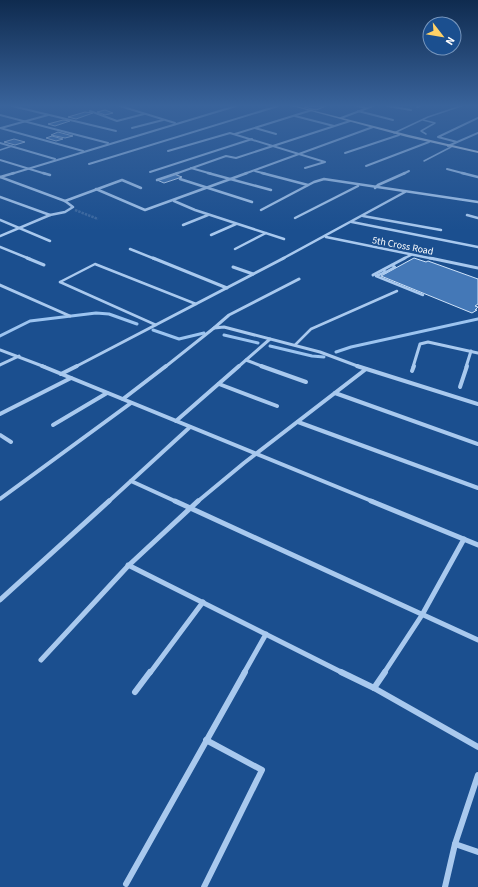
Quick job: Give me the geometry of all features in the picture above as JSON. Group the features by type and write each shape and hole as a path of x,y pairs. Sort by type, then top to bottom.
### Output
{"main road":[{"path":"454,147 478,152"}],"street":[{"path":"17,147 55,159"},
{"path":"71,147 84,151"},
{"path":"0,177 55,159 97,147"},
{"path":"89,164 143,147"},
{"path":"168,151 180,147"},
{"path":"150,172 226,147"},
{"path":"157,180 226,156 236,158 271,147"},
{"path":"281,147 302,153 325,162 305,168"},
{"path":"96,189 145,210 174,201 317,147"},
{"path":"345,153 361,147"},
{"path":"366,166 415,147"},
{"path":"0,160 50,175"},
{"path":"191,168 271,190"},
{"path":"447,169 478,177"},
{"path":"255,170 308,185"},
{"path":"375,188 378,184 409,171"},
{"path":"0,177 65,201 72,205 73,209 50,215 20,229 0,236"},
{"path":"180,179 252,202"},
{"path":"65,201 122,180 141,188"},
{"path":"261,210 308,185 324,180 478,202"},
{"path":"295,218 358,186"},
{"path":"61,374 325,237 405,192"},
{"path":"0,197 50,215"},
{"path":"174,201 236,224 284,239"},
{"path":"182,225 208,214"},
{"path":"467,215 478,218"},
{"path":"363,216 441,230"},
{"path":"0,220 50,241"},
{"path":"351,222 478,247"},
{"path":"211,235 236,224"},
{"path":"235,249 266,233"},
{"name":"5th Cross Road","path":"325,237 478,268"},
{"path":"0,247 44,265"},
{"path":"130,249 227,288"},
{"path":"373,275 384,271 412,254"},
{"path":"233,267 253,274"},
{"path":"123,399 229,315 300,279"},
{"path":"0,285 70,316"},
{"path":"214,328 224,327 320,352 366,369 478,404"},
{"path":"176,421 270,339"},
{"path":"412,371 420,344 428,342 478,353"},
{"path":"0,350 19,356 255,455 478,545"},
{"path":"460,387 471,351"},
{"path":"0,365 19,356"},
{"path":"246,360 306,382"},
{"path":"41,660 128,565 190,509 255,455 366,369"},
{"path":"0,414 71,378"},
{"path":"219,384 277,406"},
{"path":"52,425 108,393"},
{"path":"335,393 478,444"},
{"path":"0,499 131,403"},
{"path":"298,422 478,488"},
{"path":"0,600 190,427"},
{"path":"0,434 11,442"},
{"path":"131,481 478,640"},
{"path":"374,688 422,615 464,540"},
{"path":"128,565 374,688 478,747"},
{"path":"135,692 203,602"},
{"path":"126,884 266,634"},
{"path":"204,887 262,770 206,740"},
{"path":"445,887 455,844 478,775"},
{"path":"455,844 478,852"}],"lane":[{"path":"424,162 445,147"},
{"path":"156,325 60,282 95,264 196,304"},
{"path":"384,271 376,276 423,295"},
{"path":"295,345 311,329 397,291"}],"building":[{"path":"174,174 182,177 164,183 157,180"},
{"path":"414,258 426,262 428,261 478,279 478,304 475,306 478,307 475,310 477,310 472,313 381,276"}],"waterway":[{"path":"0,336 30,321 96,313 109,314 137,324"},
{"path":"336,352 351,347 478,319"},
{"path":"153,330 179,339 204,333"},
{"path":"224,335 258,343"},
{"path":"270,346 312,356 324,357"}],"tunnel":[{"path":"75,210 98,219"}]}
